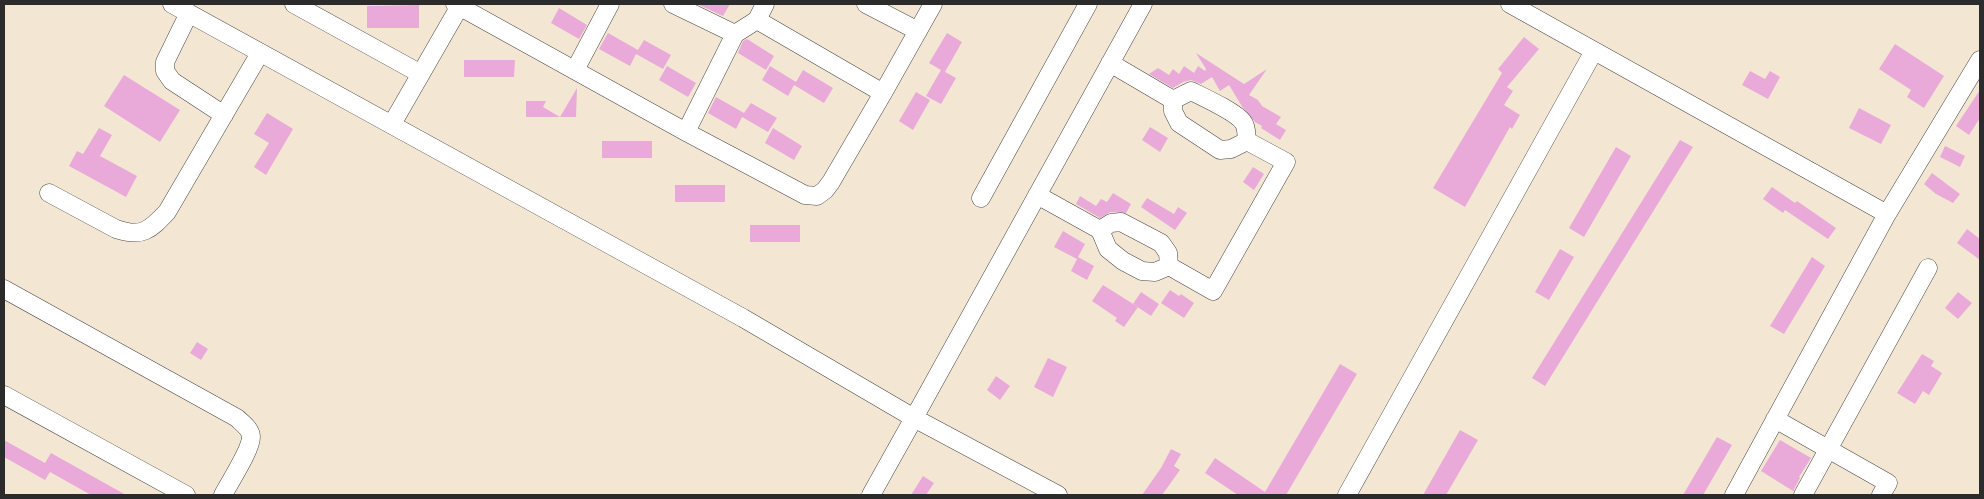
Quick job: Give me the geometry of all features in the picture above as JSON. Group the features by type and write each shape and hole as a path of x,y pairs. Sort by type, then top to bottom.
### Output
{"street":[{"path":"172,4 743,318 914,418 1058,495"},
{"path":"294,4 421,74"},
{"path":"392,124 458,4 686,132 805,195 816,196 825,190 830,182 933,4"},
{"path":"575,70 610,4"},
{"path":"673,4 735,34"},
{"path":"686,132 735,34 758,20 766,4"},
{"path":"866,4 918,31"},
{"path":"981,198 1088,4"},
{"path":"1510,4 1887,214"},
{"path":"870,495 1110,63 1139,5"},
{"path":"190,14 165,62 164,72 172,81 224,115"},
{"path":"758,20 883,93"},
{"path":"1347,495 1594,51"},
{"path":"49,193 127,233 141,233 153,227 167,212 260,53"},
{"path":"1734,495 1887,214 1980,60"},
{"path":"1110,63 1173,100"},
{"path":"1173,100 1191,91 1211,100 1241,120 1246,127 1247,141"},
{"path":"1173,100 1173,111 1179,123 1220,150 1231,149 1247,141"},
{"path":"1169,266 1213,291 1286,162 1247,141"},
{"path":"1037,195 1100,230 1108,249 1142,271 1156,272 1169,266"},
{"path":"1100,230 1110,223 1121,222 1161,243 1168,254 1169,266"},
{"path":"1803,495 1928,268"},
{"path":"4,289 237,418 248,429 251,436 248,448 223,495"},
{"path":"4,395 186,495"},
{"path":"1775,419 1888,482 1881,495"}],"building":[{"path":"697,4 730,4 723,16"},
{"path":"419,5 419,28 367,28 367,6"},
{"path":"559,8 587,25 579,39 551,23"},
{"path":"608,33 638,50 644,40 671,55 663,69 636,54 630,66 599,49"},
{"path":"947,33 962,42 945,72 956,78 941,104 926,96 941,70 929,63"},
{"path":"1524,37 1539,49 1507,87 1513,91 1504,105 1520,115 1512,129 1510,127 1465,207 1433,188 1502,73 1498,69"},
{"path":"747,39 774,56 766,70 738,53 743,41"},
{"path":"1895,44 1944,76 1924,108 1907,97 1911,90 1879,69"},
{"path":"1196,53 1244,84 1267,69 1249,95 1258,100 1262,106 1281,117 1276,124 1286,130 1280,140 1255,122 1243,108 1229,85 1220,91 1212,77 1201,84 1191,80 1173,88 1149,74 1158,68 1169,75 1173,69 1179,74 1184,66 1194,73 1198,66 1205,71 1206,69"},
{"path":"464,60 515,60 514,77 464,77"},
{"path":"667,66 696,83 688,97 659,80"},
{"path":"770,66 796,82 803,70 833,88 824,103 794,85 788,96 762,80"},
{"path":"1750,71 1765,79 1770,71 1780,77 1768,99 1742,85"},
{"path":"124,75 180,110 160,142 104,106"},
{"path":"577,88 576,117 560,117"},
{"path":"1980,90 1980,118 1969,135 1956,126"},
{"path":"916,92 930,100 913,130 899,121"},
{"path":"716,97 744,113 751,103 777,118 768,132 742,117 736,129 708,113"},
{"path":"526,101 546,101 543,107 560,117 526,117"},
{"path":"1859,108 1891,125 1881,144 1849,128"},
{"path":"267,113 293,129 266,175 254,167 269,143 254,134"},
{"path":"1150,127 1168,138 1160,152 1142,140"},
{"path":"99,128 112,135 100,156 137,176 126,197 69,166 77,151 83,154"},
{"path":"773,128 802,146 794,160 765,143"},
{"path":"1680,140 1693,147 1545,386 1532,378"},
{"path":"602,141 652,141 652,158 602,158"},
{"path":"1945,146 1965,156 1960,167 1940,157"},
{"path":"1616,147 1631,156 1584,237 1569,228"},
{"path":"1253,167 1264,174 1254,190 1243,182"},
{"path":"1932,173 1960,194 1953,203 1936,194 1924,184"},
{"path":"675,185 725,185 725,202 675,202"},
{"path":"1772,187 1795,203 1797,201 1836,228 1828,239 1785,210 1783,213 1763,199"},
{"path":"1113,193 1131,204 1126,213 1110,212 1100,218 1076,204 1080,196 1096,206 1101,199 1107,202"},
{"path":"1147,198 1174,214 1178,207 1187,213 1175,230 1141,207"},
{"path":"750,225 800,225 800,242 750,242"},
{"path":"1967,229 1980,239 1980,260 1957,243"},
{"path":"1063,231 1085,244 1078,257 1094,266 1087,280 1071,271 1077,259 1054,247"},
{"path":"1560,249 1574,257 1549,300 1535,292"},
{"path":"1812,257 1825,266 1784,334 1770,326"},
{"path":"1103,285 1138,307 1124,327 1115,321 1117,318 1092,301"},
{"path":"1170,290 1179,296 1181,294 1194,303 1184,318 1161,303"},
{"path":"1141,292 1159,304 1151,316 1133,304"},
{"path":"1958,292 1972,303 1958,319 1945,308"},
{"path":"197,342 208,349 201,360 190,353"},
{"path":"1922,354 1934,361 1931,366 1942,373 1929,395 1923,391 1915,404 1897,393"},
{"path":"1048,358 1067,367 1053,397 1034,387"},
{"path":"1340,364 1357,374 1286,495 1238,495 1205,473 1215,458 1265,492"},
{"path":"996,376 1010,386 1000,400 987,390"},
{"path":"1460,430 1478,440 1446,495 1423,495"},
{"path":"1717,437 1732,445 1703,495 1683,495"},
{"path":"4,440 45,463 51,453 126,495 91,495 50,472 45,480 4,457"},
{"path":"1780,440 1811,458 1793,491 1761,471"},
{"path":"1171,449 1181,454 1174,466 1180,470 1162,495 1142,495 1161,468"},
{"path":"923,476 934,483 926,495 911,495"}]}
